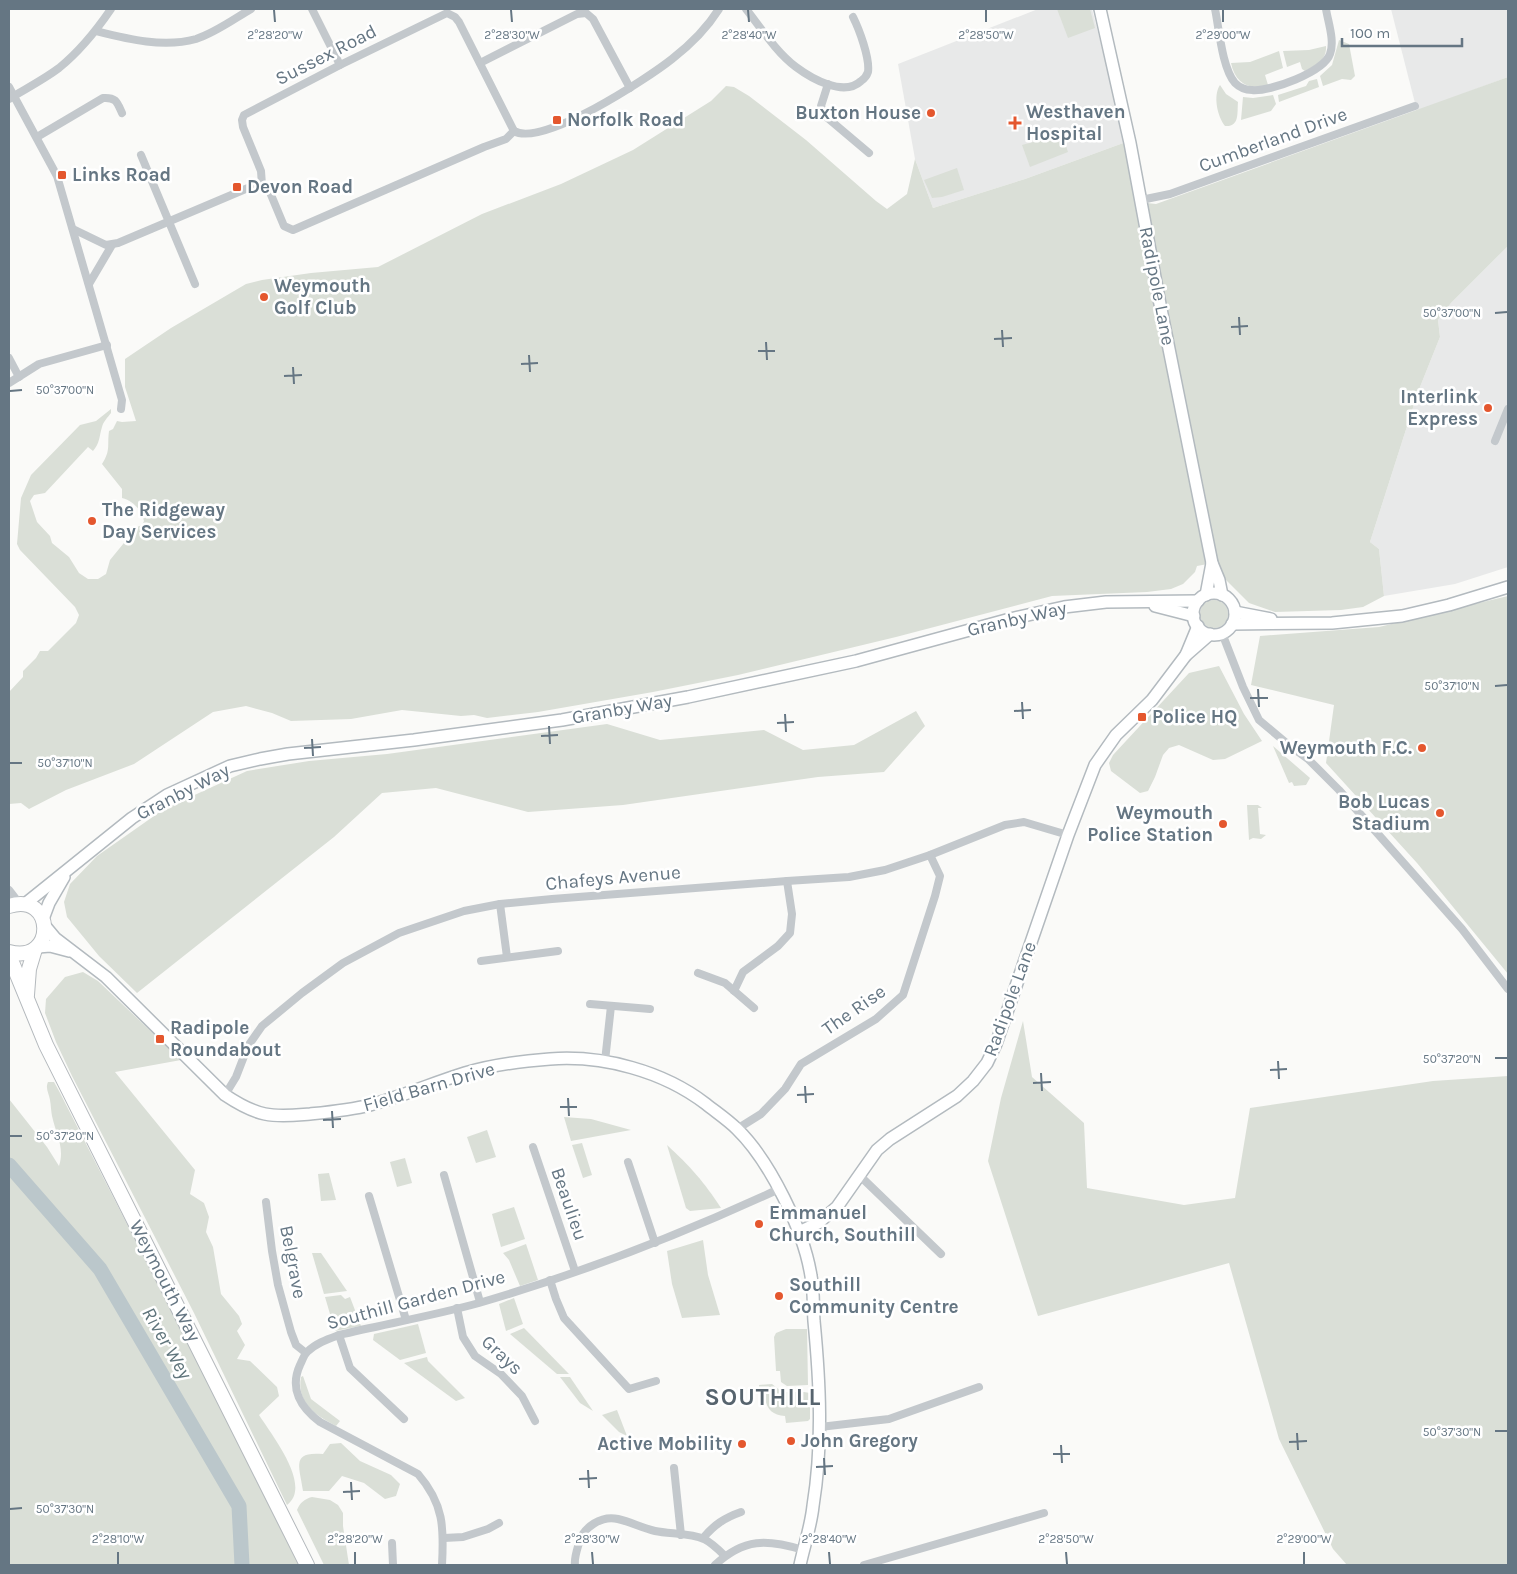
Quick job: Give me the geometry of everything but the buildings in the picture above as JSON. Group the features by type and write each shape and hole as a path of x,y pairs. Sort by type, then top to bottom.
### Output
{"highway":[{"path":"18,905 34,908 44,922"},
{"name":"Weymouth Way","path":"27,996 29,969 36,948 44,938 44,922"},
{"path":"9,953 24,953 36,948"},
{"name":"Weymouth Way","path":"9,953 37,1026 307,1565"}],"main road":[{"name":"Radipole Lane","path":"1100,9 1142,200 1160,304 1212,563 1219,580 1222,595"},
{"name":"Radipole Lane","path":"1202,598 1212,563"},
{"path":"1232,624 1235,612 1231,602 1222,595 1214,593 1202,598 1194,608 1196,621 1203,631 1216,633 1232,624 1332,623 1402,616 1449,605 1508,587"},
{"name":"Granby Way","path":"18,905 67,871 132,818 167,795 230,766 260,759 562,720 688,698 847,663 1010,618 1064,607 1106,602 1142,603 1202,598"},
{"name":"Granby Way","path":"1142,603 1196,621"},
{"path":"1235,612 1292,622"},
{"name":"Radipole Lane","path":"1186,655 1196,621"},
{"name":"Radipole Lane","path":"799,1232 818,1223 837,1207 877,1150 898,1134 957,1096 973,1081 987,1063 996,1044 1068,835 1095,765 1116,735 1152,700 1186,655 1216,633"},
{"name":"Granby Way","path":"44,922 49,903 67,871"},
{"name":"Field Barn Drive","path":"44,922 55,938 106,977 225,1095 240,1105 265,1114 297,1115 332,1112 368,1105 419,1090 468,1072 510,1064 578,1058 605,1061 632,1068 671,1083 696,1097 737,1129 756,1152 779,1189 799,1232"},
{"name":"Field Barn Drive","path":"36,948 50,946 73,952"},
{"path":"799,1232 811,1275 818,1355 820,1427 813,1508 800,1565"}],"street":[{"path":"11,98 58,68 77,52 96,31 111,9"},
{"path":"96,31 137,41 168,43 197,38 251,9"},
{"path":"312,9 340,65"},
{"path":"73,229 102,243 112,244 255,186 262,185 269,190 284,226 293,230 506,139 514,131 526,135 552,127 595,109 653,74 697,37 719,9"},
{"path":"746,9 786,58 806,74 842,88 855,87 864,79 868,72 860,30 852,17"},
{"path":"1215,9 1229,72 1235,83 1244,89 1252,90 1262,90 1302,77 1318,69 1326,62 1332,47 1326,9"},
{"name":"Sussex Road","path":"262,185 261,172 243,127 242,120 244,115 340,65 452,11 514,131"},
{"path":"480,63 577,14 586,13 594,19 630,88"},
{"path":"828,84 821,106 824,115 869,153"},
{"path":"9,86 11,98 37,137 57,176 122,400 121,409"},
{"path":"37,137 103,98 114,100 122,113"},
{"name":"Cumberland Drive","path":"1142,200 1170,194 1415,106"},
{"path":"141,155 195,284"},
{"path":"89,284 112,244"},
{"path":"9,382 38,364 106,345"},
{"path":"9,358 18,376"},
{"path":"1495,441 1508,409"},
{"path":"1216,633 1259,720 1308,759 1339,790 1462,929 1508,989"},
{"name":"Chafeys Avenue","path":"225,1095 236,1077 248,1046 262,1026 302,993 342,963 399,933 464,911 500,904 786,880 849,877 884,870 930,855 1005,826 1024,822 1068,835"},
{"name":"The Rise","path":"737,1129 761,1114 785,1089 801,1064 876,1020 903,995 940,876 930,855"},
{"path":"734,991 743,972 778,946 790,934 792,914 786,880"},
{"path":"9,890 18,905"},
{"path":"500,904 507,958"},
{"path":"481,961 558,951"},
{"path":"698,973 725,984 754,1008"},
{"path":"590,1004 650,1009"},
{"path":"605,1061 610,1006"},
{"name":"Beaulieu","path":"532,1147 575,1271"},
{"path":"628,1162 655,1243"},
{"path":"444,1175 480,1302"},
{"path":"859,1175 941,1254"},
{"name":"Southill Garden Drive","path":"306,1352 321,1342 338,1335 457,1308 550,1280 655,1243 779,1189"},
{"path":"369,1196 406,1320"},
{"name":"Belgrave","path":"266,1202 278,1285 296,1345 306,1352"},
{"path":"550,1280 564,1318 629,1389 656,1381"},
{"name":"Grays","path":"457,1308 462,1337 475,1356 501,1374 522,1396 535,1421"},
{"path":"338,1335 350,1368 404,1420"},
{"path":"306,1352 296,1377 296,1389 300,1403 309,1414 320,1422 418,1474 429,1487 439,1507 444,1538 442,1565"},
{"path":"820,1427 890,1419 978,1387"},
{"path":"674,1468 681,1535"},
{"path":"703,1538 726,1517 741,1512"},
{"path":"864,1565 1044,1513"},
{"path":"575,1565 574,1561 580,1537 586,1529 606,1519 616,1518 644,1528 703,1538 725,1556"},
{"path":"444,1538 463,1537 488,1529 499,1522"},
{"path":"715,1565 725,1556 740,1548 758,1542 779,1543 803,1550"},
{"path":"392,1543 393,1565"}],"shaded area":[{"name":"Westhaven Hospital","path":"1038,9 1092,9 1126,142 1025,179 933,208 915,159 898,64"},
{"path":"1057,9 1090,9 1095,28 1068,38"},
{"path":"1391,9 1508,9 1508,77 1417,111"},
{"path":"1339,40 1349,44 1355,76 1351,80 1342,79 1323,86 1320,76 1332,65"},
{"path":"1326,46 1323,58 1305,71 1302,69 1300,62 1287,67 1283,51 1309,50"},
{"path":"1279,51 1283,68 1265,75 1268,85 1255,87 1244,84 1233,70 1231,63 1250,62"},
{"name":"Weymouth Golf Club","path":"1508,77 1508,246 1451,303 1438,320 1440,337 1418,392 1370,542 1379,549 1384,596 1363,607 1341,610 1275,612 1249,603 1223,577 1218,562 1197,566 1195,572 1183,584 1171,589 1147,592 1052,596 896,637 738,675 538,712 487,718 474,715 461,716 402,710 351,719 291,721 272,713 246,706 213,712 134,764 66,790 29,809 21,803 9,804 9,692 23,677 23,671 40,651 48,651 76,623 79,615 75,607 20,550 17,544 21,498 31,475 80,425 96,421 111,409 111,413 103,423 98,443 93,451 88,447 45,493 34,495 30,501 37,522 50,536 52,543 69,557 79,573 88,579 98,579 106,574 110,560 144,521 136,506 122,498 122,489 102,464 108,451 109,431 113,429 117,421 136,421 125,387 125,359 171,328 246,284 311,273 378,267 482,214 561,184 633,150 711,101 726,86 734,87 749,96 806,140 887,209 907,194 915,159 933,208 1025,179 1126,142 1137,202 1156,204"},
{"path":"1317,79 1319,87 1279,102 1278,95 1306,86 1309,81"},
{"path":"1220,85 1226,94 1238,102 1237,118 1230,126 1225,126 1218,111 1216,100"},
{"path":"1273,95 1276,104 1271,111 1241,120 1243,97 1253,98"},
{"path":"1062,134 1068,152 1030,167 1022,145"},
{"path":"957,168 964,190 932,198 924,180"},
{"path":"1508,246 1508,567 1455,584 1384,596 1379,549 1370,542 1418,392 1440,337 1438,320 1451,303"},
{"name":"Bob Lucas Stadium","path":"1508,596 1508,974 1417,863 1326,763 1334,705 1251,685 1260,636 1379,627"},
{"path":"1214,600 1224,604 1228,614 1224,624 1214,628 1204,624 1200,614 1204,604"},
{"path":"1219,666 1244,714 1262,741 1225,759 1213,760 1179,745 1169,748 1163,755 1148,791 1140,793 1111,771 1109,763 1113,755 1189,673"},
{"path":"916,711 925,726 884,772 818,777 623,805 528,812 436,788 382,793 334,837 137,993 99,956 67,917 64,902 70,884 97,856 164,809 247,771 309,761 387,754 607,724 660,740 764,730 803,750 854,745"},
{"path":"1273,746 1310,778 1306,785 1294,786 1292,782 1289,783"},
{"path":"1247,805 1258,805 1262,808 1258,808 1260,834 1266,835 1261,839 1253,838 1249,840"},
{"path":"83,972 98,981 181,1060 115,1072 195,1170 190,1194 204,1203 209,1217 206,1232 213,1247 221,1294 239,1316 242,1324 237,1331 245,1345 237,1359 250,1361 277,1387 279,1396 259,1415 280,1447 293,1473 294,1496 287,1505 194,1313 56,1042 45,1013 46,999 65,977"},
{"path":"1023,1021 1032,1077 1084,1123 1087,1188 1184,1205 1235,1198 1250,1108 1433,1081 1508,1076 1508,1565 1347,1565 1333,1549 1279,1439 1229,1263 1038,1316 988,1161 1001,1098"},
{"path":"48,1082 54,1082 59,1091 301,1565 9,1565 9,1099 47,1147 59,1166 61,1153 47,1089"},
{"path":"564,1117 591,1119 631,1130 571,1141"},
{"path":"487,1130 496,1157 476,1163 467,1137"},
{"path":"582,1143 592,1175 583,1178 572,1145"},
{"path":"667,1145 709,1190 721,1208 690,1211 686,1208"},
{"path":"405,1158 412,1183 397,1187 390,1162"},
{"path":"329,1173 336,1200 321,1201 318,1174"},
{"path":"514,1207 525,1239 501,1247 492,1214"},
{"path":"703,1240 708,1275 720,1315 682,1318 672,1284 667,1251"},
{"path":"526,1244 538,1280 520,1286 509,1260 503,1253"},
{"path":"312,1253 321,1253 347,1291 324,1294"},
{"path":"341,1295 345,1299 350,1297 361,1326 335,1331 325,1297"},
{"path":"514,1298 523,1324 506,1331 499,1304"},
{"path":"418,1324 426,1353 400,1360 373,1340 374,1334"},
{"path":"524,1328 569,1374 557,1374 510,1334"},
{"path":"786,1329 807,1329 808,1385 787,1386 781,1382 780,1371 776,1371 774,1337 776,1333"},
{"path":"427,1357 428,1361 465,1398 456,1401 404,1363"},
{"path":"303,1376 311,1399 340,1421 336,1426 315,1413 305,1401 300,1386 301,1377"},
{"path":"560,1377 570,1377 593,1411 580,1403"},
{"path":"772,1384 782,1392 810,1393 810,1419 808,1421 786,1423 785,1416 771,1411 767,1406 765,1398 759,1398 759,1385"},
{"path":"617,1410 627,1436 619,1432 602,1415"},
{"path":"341,1443 360,1461 391,1475 400,1484 396,1496 385,1499 364,1483 342,1476 329,1491 303,1491 299,1468 301,1458 306,1455 323,1454 330,1444"},
{"path":"312,1497 330,1500 338,1505 343,1513 349,1565 324,1565 297,1510 299,1505"}],"waterway":[{"name":"River Wey","path":"9,1165 100,1269 239,1506 242,1565"}],"place":[{"name":"Buxton House","path":"931,113"},
{"name":"Norfolk Road","path":"557,120"},
{"name":"Westhaven Hospital","path":"1015,123"},
{"name":"Links Road","path":"62,175"},
{"name":"Devon Road","path":"237,187"},
{"name":"Weymouth Golf Club","path":"264,297"},
{"name":"Interlink Express","path":"1488,408"},
{"name":"The Ridgeway Day Services","path":"92,521"},
{"name":"Police HQ","path":"1142,717"},
{"name":"Weymouth F.C.","path":"1422,748"},
{"name":"Bob Lucas Stadium","path":"1440,813"},
{"name":"Weymouth Police Station","path":"1223,824"},
{"name":"Radipole Roundabout","path":"160,1039"},
{"name":"Emmanuel Church, Southill","path":"759,1224"},
{"name":"Southill Community Centre","path":"779,1296"},
{"name":"John Gregory","path":"791,1441"},
{"name":"Active Mobility","path":"742,1444"}],"district":[{"name":"SOUTHILL","path":"763,1397"}]}
